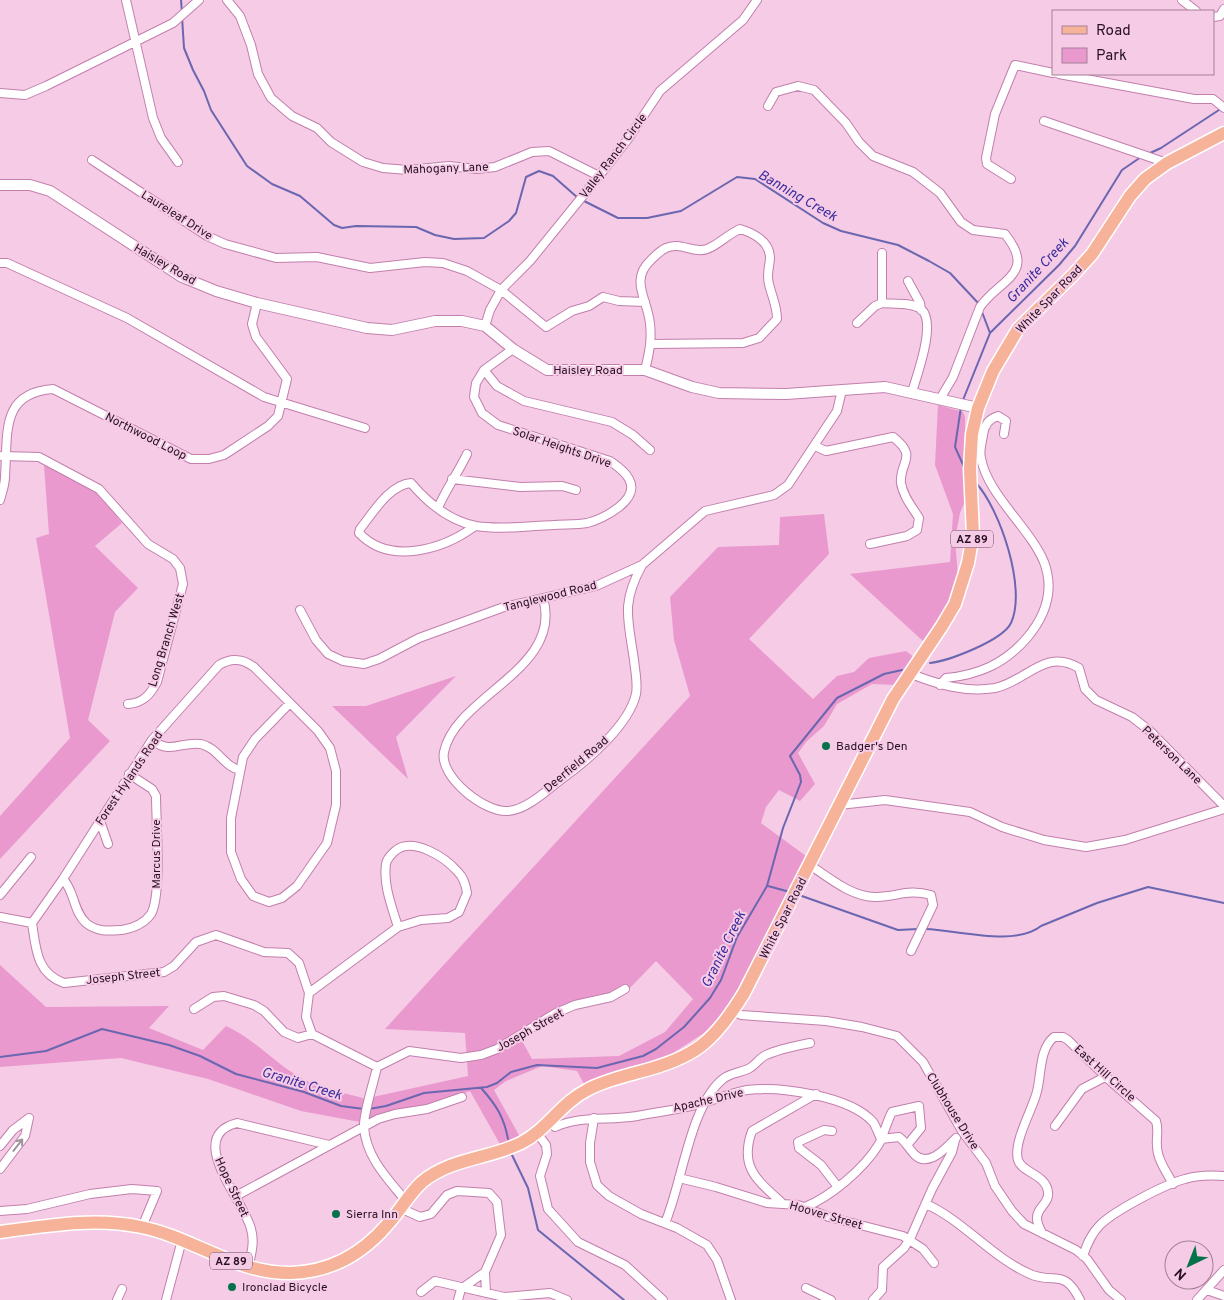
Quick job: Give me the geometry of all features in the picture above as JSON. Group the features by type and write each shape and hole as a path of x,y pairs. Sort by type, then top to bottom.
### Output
{"main road":[{"name":"White Spar Road","path":"0,1232 79,1223 107,1222 142,1227 182,1240 248,1268 290,1273 312,1271 344,1261 367,1247 423,1181 448,1167 500,1152 538,1134 567,1102 588,1089 660,1067 692,1053 711,1038 733,1011 810,865 893,699 955,604 968,564 972,535 970,470 972,434 978,408 993,372 1018,329 1073,275 1140,185 1167,163 1224,133"}],"street":[{"path":"126,0 154,118 162,138 178,162"},
{"path":"0,93 25,94 136,42 172,24 198,0"},
{"name":"Mahogany Lane","path":"227,0 240,16 251,45 258,74 271,98 292,116 317,128 347,153 383,168 408,170 449,166 477,169 495,166 532,152 549,151 599,176"},
{"name":"Valley Ranch Circle","path":"485,326 490,310 501,290 530,261 599,176 628,139 660,91 743,20 757,0"},
{"path":"1182,0 1195,10"},
{"path":"1214,17 1220,16 1224,9"},
{"path":"1011,179 988,164 986,158 995,114 1015,65 1052,72"},
{"path":"1064,75 1194,99 1213,99 1224,108"},
{"path":"768,106 776,92 798,86 814,90 846,123 859,142 873,156 912,172 940,193 961,222 973,230 1005,234 1016,248 1018,266 1008,281 987,297 980,307 953,377 940,399"},
{"path":"1044,121 1167,163"},
{"name":"Laureleaf Drive","path":"92,160 207,236 225,244 276,258 317,257 370,268 425,262 443,263 467,271 501,290 546,327 572,312 590,306 603,297 619,301 645,302"},
{"name":"Haisley Road","path":"0,185 30,185 50,191 182,277 216,291 257,303 367,328 392,330 435,321 462,321 485,326 513,349 547,370 645,370 692,387 719,393 786,394 884,387 978,408"},
{"path":"645,370 651,344 650,322 640,282 642,267 666,248 681,245 693,249 707,250 728,234 740,229 754,234 764,243 770,256 767,269 768,283 777,307 777,319 759,338 744,343 651,344"},
{"path":"882,253 882,303"},
{"path":"0,263 7,263 127,318 264,397 365,428"},
{"path":"908,282 920,303 928,327 926,343 912,392"},
{"name":"Northwood Loop","path":"0,500 5,478 2,456 5,423 8,413 22,397 35,390 53,389 192,459 209,459 224,455 268,426 278,416 283,402 287,379 256,337 252,324 257,303"},
{"path":"857,323 875,306 882,303 903,304 921,310"},
{"path":"513,349 484,370 497,386 524,401 612,422 633,435 650,450"},
{"name":"Solar Heights Drive","path":"475,526 495,527 586,523 621,506 630,493 631,481 623,470 610,461 498,425 482,413 474,397 476,382 484,370"},
{"name":"Tanglewood Road","path":"300,610 316,640 328,654 343,661 364,664 379,659 419,638 504,607 596,586 642,565 705,511 774,494 788,486 837,411 842,390"},
{"path":"940,685 946,678 967,676 996,665 1021,645 1039,623 1046,610 1048,587 1044,562 986,475 980,457 983,432 987,422 992,418 1002,417 1006,421 1004,434"},
{"path":"815,446 826,451 893,437 904,445 907,460 901,480 904,496 919,518 917,530 907,536 870,544"},
{"path":"438,508 467,454"},
{"name":"Long Branch West","path":"2,456 39,458 99,488 148,544 173,559 180,568 183,584 157,682 151,693 138,704 128,704"},
{"path":"452,479 520,487 562,486 576,490"},
{"path":"410,483 426,501 454,518 475,526 460,537 410,552 392,552 377,546 359,533 360,529 390,494 402,484 410,483"},
{"name":"Deerfield Road","path":"542,598 546,621 539,642 516,671 457,726 444,754 445,763 461,788 493,810 509,811 524,805 565,776 604,743 628,712 636,693 636,670 627,609 630,587 642,565"},
{"name":"Forest Hylands Road","path":"32,923 63,880 152,740 220,665 232,660 246,662 254,668 318,731 330,748 336,771 336,805 327,843 297,886 282,898 269,902 253,896 241,879 231,852 230,818 240,770"},
{"name":"Peterson Lane","path":"909,673 940,685 976,689 996,688 1051,661 1067,661 1079,668 1085,689 1096,700 1132,717 1150,730 1224,808"},
{"path":"152,740 166,748 200,744 215,749 235,769 240,770 248,747 290,703"},
{"name":"Marcus Drive","path":"63,880 69,886 80,917 95,929 105,932 131,928 140,925 152,912 156,896 156,796 152,789 129,774"},
{"path":"839,805 885,800 970,812 1011,830 1044,840 1086,847 1125,840 1224,808"},
{"path":"100,821 108,844"},
{"path":"309,993 398,927 421,920 448,918 459,912 465,902 467,893 465,884 458,872 436,855 417,845 406,845 397,849 386,862 385,879 398,927"},
{"path":"0,896 31,857"},
{"path":"810,865 846,889 875,897 915,891 931,895 933,905 911,951"},
{"path":"0,917 32,923"},
{"name":"Joseph Street","path":"32,923 38,957 44,971 54,980 64,983 164,972 174,966 196,942 216,935 264,952 288,952 299,962 309,993 306,1017 312,1034"},
{"name":"Joseph Street","path":"377,1067 409,1051 461,1058 481,1056 497,1049 556,1013 575,1005 611,998 625,990"},
{"path":"194,1009 213,997 224,996 254,1005 264,1011 284,1032 298,1038 312,1034 377,1067 364,1127 372,1156 378,1168 403,1204 420,1217 432,1214 447,1195 457,1191 489,1193 497,1202 501,1235 485,1272 486,1293"},
{"name":"Clubhouse Drive","path":"733,1011 741,1015 826,1021 862,1027 897,1036 923,1062 962,1131 986,1163 995,1186 1012,1211 1024,1224 1083,1256 1109,1290 1120,1300"},
{"name":"East Hill Circle","path":"1042,1233 1036,1218 1038,1210 1048,1199 1048,1191 1036,1174 1021,1166 1017,1159 1020,1138 1037,1094 1044,1054 1049,1041 1058,1036 1063,1037 1105,1077 1156,1121 1159,1130 1156,1146 1159,1158 1173,1184"},
{"path":"664,1223 673,1205 679,1178 704,1102 724,1078 748,1069 768,1054 810,1043"},
{"path":"1055,1126 1082,1089 1105,1077"},
{"name":"Apache Drive","path":"549,1121 555,1127 579,1118 635,1116 704,1102 747,1090 816,1094 837,1100 867,1116 874,1123 881,1139"},
{"path":"781,1202 752,1173 748,1162 748,1143 752,1131 816,1094"},
{"path":"236,1196 364,1127 395,1114 427,1108 462,1097"},
{"path":"805,1207 822,1200 860,1166 881,1139 892,1112 919,1106 920,1128 908,1144"},
{"path":"0,1146 13,1130 29,1118 25,1136 0,1169"},
{"path":"594,1118 590,1143 590,1162 597,1185 609,1196 629,1205 640,1214 664,1223 707,1245 717,1260 731,1300"},
{"name":"Hope Street","path":"248,1268 253,1243 251,1229 216,1159 215,1138 224,1126 237,1123 329,1145"},
{"path":"832,1131 824,1130 798,1142 800,1148 821,1165 838,1187"},
{"path":"881,1139 899,1137 908,1144 916,1156 932,1158 962,1131"},
{"path":"538,1134 546,1145 547,1154 540,1176 548,1209 578,1242 625,1266 663,1300"},
{"path":"873,1300 882,1290 882,1267 904,1248 910,1239 952,1152 956,1138"},
{"path":"1083,1256 1088,1240 1100,1224 1120,1211 1173,1184 1206,1175 1224,1176"},
{"name":"Hoover Street","path":"679,1178 716,1187 766,1203 781,1202 805,1207 829,1217 910,1239 923,1249 934,1263"},
{"path":"0,1211 27,1209 90,1194 132,1189 157,1191 142,1227"},
{"path":"926,1204 943,1213 1017,1267 1042,1278 1062,1279 1073,1286 1080,1300"},
{"path":"166,1300 182,1240"},
{"path":"1214,1282 1224,1270"},
{"path":"458,1300 461,1289 485,1272"},
{"path":"421,1292 434,1281 461,1289 504,1297 550,1293 567,1300"},
{"path":"117,1300 122,1288"},
{"path":"806,1288 831,1300"},
{"path":"1197,1300 1207,1290 1224,1296"}],"green space":[{"path":"938,405 963,412 965,417 966,499 960,513 955,539 958,577 945,611 925,643 850,574 950,562 953,514 935,465"},
{"path":"44,465 97,492 122,523 95,546 138,588 115,612 88,720 110,741 0,859 0,816 70,738 36,538 49,534"},
{"path":"824,514 829,554 749,639 813,699 837,676 854,672 869,658 906,651 915,658 896,685 872,684 837,704 824,726 806,742 798,753 815,784 800,801 779,790 766,807 761,823 806,856 736,993 720,1017 704,1033 673,1053 584,1084 577,1071 542,1066 506,1081 494,1090 520,1137 501,1146 470,1091 426,1107 368,1121 373,1097 468,1076 465,1033 385,1029 690,696 674,640 670,597 718,547 779,545 780,517","holes":["656,961 693,999 665,1032 619,1056 532,1059 521,1039 541,1024 576,1008 612,1001 627,991"]},
{"path":"456,676 396,737 408,779 332,706 366,706"},
{"path":"0,965 46,1007 169,1006 149,1028 203,1050 226,1026 236,1031 303,1079 326,1088 366,1099 360,1122 301,1111 208,1079 121,1058 0,1067"}],"waterway":[{"name":"Banning Creek","path":"181,0 182,13"},
{"name":"Banning Creek","path":"182,17 184,48 193,70 211,110 247,166 272,184 300,196 334,225 342,228 356,226 416,227 435,235 454,239 484,238 509,221 516,213 526,177 539,171 553,176 578,198"},
{"name":"Granite Creek","path":"1148,154 1161,148 1222,108"},
{"name":"Granite Creek","path":"963,400 990,333 1059,265 1075,246 1122,170 1141,157"},
{"name":"Banning Creek","path":"582,200 618,218 647,218 681,211 737,177 755,179 823,223 841,231 898,245 929,261 950,273 980,305"},
{"name":"Banning Creek","path":"982,312 990,333"},
{"name":"Granite Creek","path":"961,407 955,447 965,469"},
{"name":"Granite Creek","path":"930,663 974,649 997,637 1011,623 1015,608 1016,590 1009,550 994,511 976,483"},
{"name":"Granite Creek","path":"369,1109 386,1106 424,1093 487,1087 497,1083 511,1072 537,1065 597,1068 643,1056 656,1049 684,1027 710,998 721,980 737,937 767,886 783,828 801,782 800,775 790,756 837,698 884,674 902,670"},
{"path":"768,886 790,892"},
{"path":"926,929 985,936 1016,935 1030,932 1097,903 1148,887 1224,903"},
{"path":"799,895 898,930 918,929"},
{"name":"Granite Creek","path":"0,1057 46,1051 102,1029 169,1045 200,1056 236,1074 304,1092 341,1106 364,1109"},
{"path":"482,1089 499,1112 508,1139"},
{"path":"512,1155 528,1188 538,1230 624,1300"}],"place":[{"name":"Badger's Den","path":"826,746"},
{"name":"Sierra Inn","path":"336,1214"},
{"name":"Ironclad Bicycle","path":"232,1287"}]}
